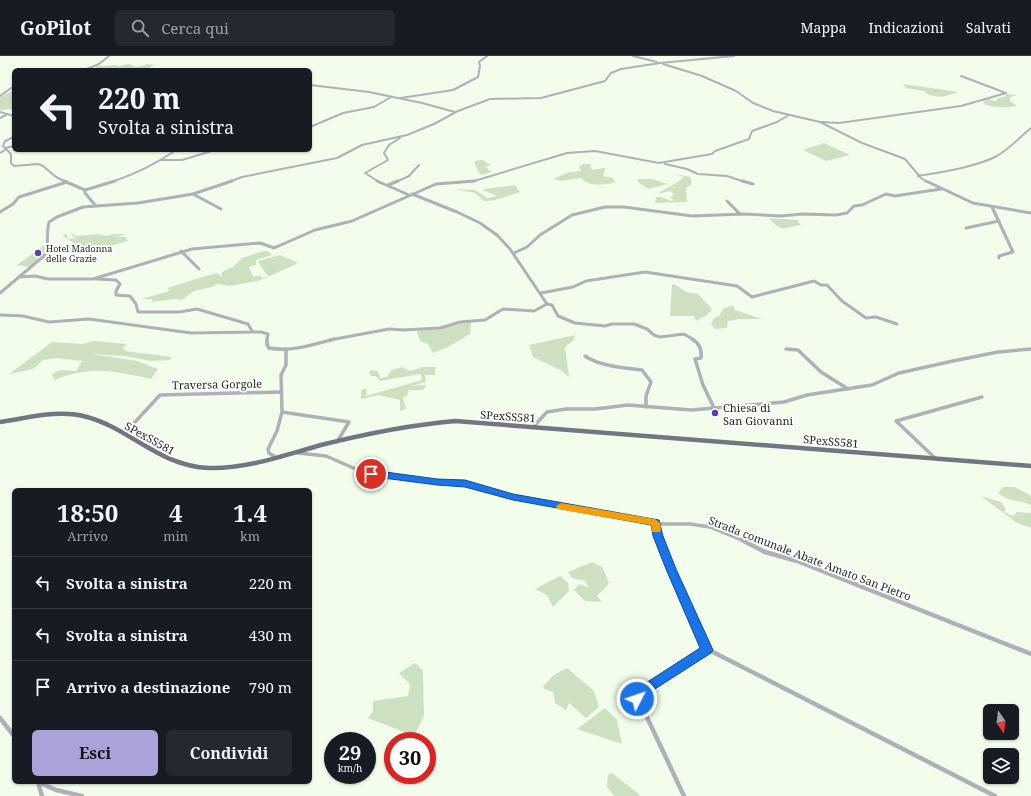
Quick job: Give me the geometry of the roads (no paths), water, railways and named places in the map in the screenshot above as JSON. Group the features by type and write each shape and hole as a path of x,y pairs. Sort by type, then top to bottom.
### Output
{"main road":[{"name":"SPexSS581","path":"0,422 46,416 72,415 97,420 124,434 158,455 192,467 229,468 385,429 434,422 455,421 1031,466"}],"street":[{"path":"89,68 98,64 109,56"},
{"path":"400,98 456,90 478,77 480,66 479,62 487,56"},
{"path":"633,56 702,76 736,91 753,103 773,111 820,122 839,123 962,106 1006,93 962,76"},
{"path":"714,408 703,385 695,359 701,358 702,352 697,342 688,335 679,333 660,337 654,335 647,329 634,324 612,324 605,326 575,323 558,316 552,305 547,304 514,253 497,235 484,225 427,198 411,195 376,180 365,172 388,160 384,154 389,145 403,137 434,124 455,112 493,98 544,97 606,81 611,73 617,70 660,63 734,56"},
{"path":"312,85 368,92 400,98 455,112"},
{"path":"0,96 12,87"},
{"path":"312,126 343,113 374,107 392,97"},
{"path":"0,112 12,116"},
{"path":"0,118 6,115"},
{"path":"660,163 712,154 715,151 749,139 752,131 777,122 789,115"},
{"path":"820,122 857,140 905,159 918,176 941,189 973,203 1031,213"},
{"path":"918,176 942,172 999,155 1031,128"},
{"path":"0,294 44,256 46,253 46,233 51,220 72,211 95,205 138,203 193,194 242,177 337,158 354,148 370,143 403,137"},
{"path":"12,138 6,140 3,146 11,154 11,163 14,166 38,164 43,166 56,177 85,190 124,178 162,160 173,152"},
{"path":"0,153 5,149 12,147"},
{"path":"93,279 163,259 181,251 216,246 260,243 271,247 276,247 315,230 353,220 436,184 470,182 572,152 595,151 687,169 698,174 727,176 753,184"},
{"path":"162,160 173,163 209,152"},
{"path":"388,185 409,176 419,165"},
{"path":"0,212 13,204 19,197 67,182"},
{"path":"514,253 527,247 540,235 564,221 568,216 597,209 624,207 692,216 740,214 781,216 802,214 835,216 847,213 854,206 862,205 886,194 895,196 941,189"},
{"path":"85,190 85,193 95,205"},
{"path":"193,194 221,209"},
{"path":"727,201 740,214"},
{"path":"992,207 1013,252 999,256 999,258"},
{"path":"966,228 999,221"},
{"path":"181,251 199,269"},
{"path":"541,293 573,288 586,281 645,272 732,285 740,288 752,297 814,282 821,286 827,285 842,301 866,318 876,317 897,324"},
{"path":"18,277 35,276 48,279 116,280 120,284 116,291 116,295 130,296 136,304 138,312 179,312 197,309 248,324 252,331"},
{"path":"0,315 23,316 49,322 89,319 191,333 252,331 267,333 268,348 286,350 389,329 403,330 440,328 460,322 485,320 503,308 534,311 547,304"},
{"path":"786,348 798,350 821,372 848,389"},
{"path":"532,427 547,412 566,409 595,409 628,405 691,410 774,403 807,395 872,384 899,373 954,361 998,352 1031,349"},
{"path":"275,457 269,453 268,449 277,431 282,412 280,392 282,382 281,375 286,365 286,350"},
{"path":"585,356 592,361 608,364 614,367 642,370 651,382 646,396 646,407"},
{"name":"Traversa Gorgole","path":"124,434 160,395 280,392"},
{"path":"935,458 896,421 982,397"},
{"path":"282,412 349,422 337,442"},
{"name":"Strada comunale Abate Amato San Pietro","path":"295,452 326,456 364,472 437,482 465,483 513,497 655,523 690,524 710,527 727,533 765,552 797,561 1031,654"},
{"path":"655,523 658,536 671,569 707,649 995,796"},
{"path":"684,796 637,696 707,649"},
{"path":"0,718 12,732"},
{"path":"39,784 42,796"},
{"path":"42,784 56,790 82,796"}],"place":[{"name":"Hotel Madonna delle Grazie","path":"38,253"},
{"name":"Chiesa di San Giovanni","path":"715,413"}]}
